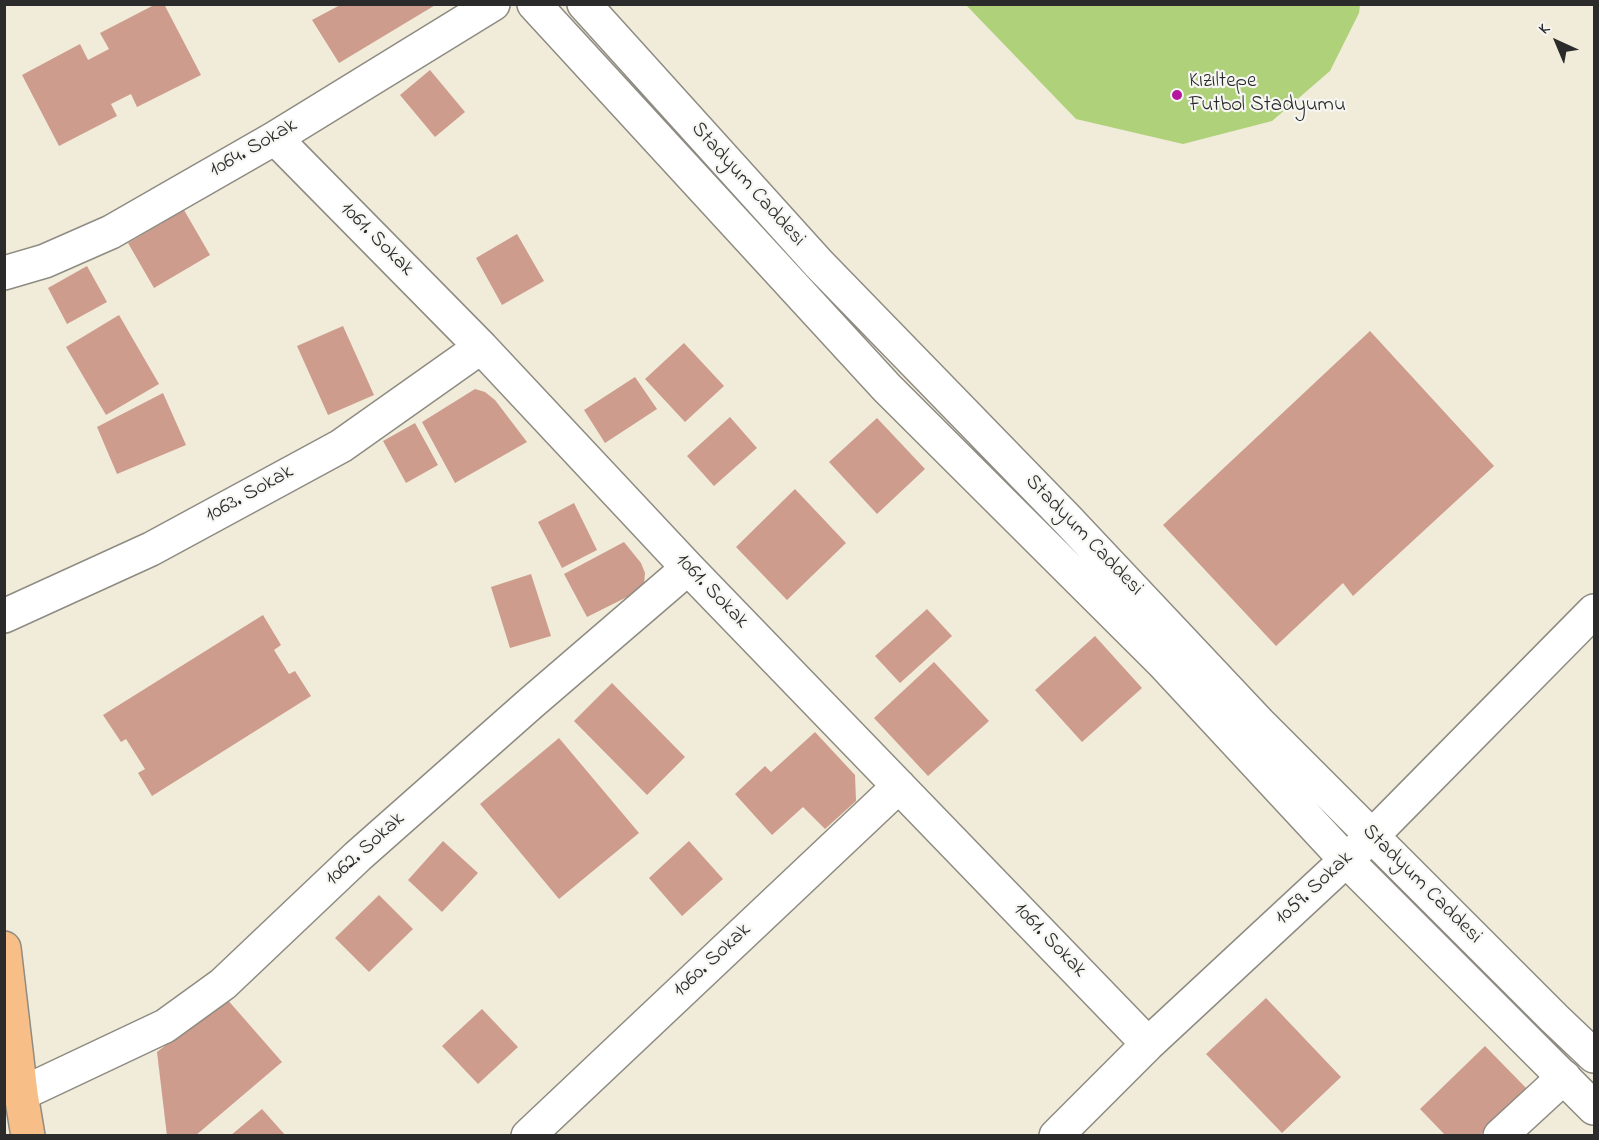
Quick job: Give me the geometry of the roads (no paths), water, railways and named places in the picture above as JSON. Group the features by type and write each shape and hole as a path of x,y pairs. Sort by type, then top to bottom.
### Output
{"highway":[{"path":"4,948 28,1136"}],"street":[{"name":"1064. Sokak","path":"4,273 45,261 111,232 275,138 493,4"},
{"path":"534,4 887,388 1163,663 1346,860 1594,1108"},
{"name":"Stadyum Caddesi","path":"584,4 819,264 1066,518 1262,726 1594,1056"},
{"name":"1061. Sokak","path":"275,138 481,347 688,568 1148,1044"},
{"name":"1063. Sokak","path":"4,616 151,549 341,446 481,347"},
{"name":"1062. Sokak","path":"21,1094 165,1026 223,984 358,856 688,568"},
{"name":"1059. Sokak","path":"1056,1136 1148,1044 1372,836 1594,611"},
{"name":"1060. Sokak","path":"528,1136 899,786"},
{"path":"1500,1136 1564,1077"}],"place":[{"name":"Kızıltepe Futbol Stadyumu","path":"1177,95"}]}
